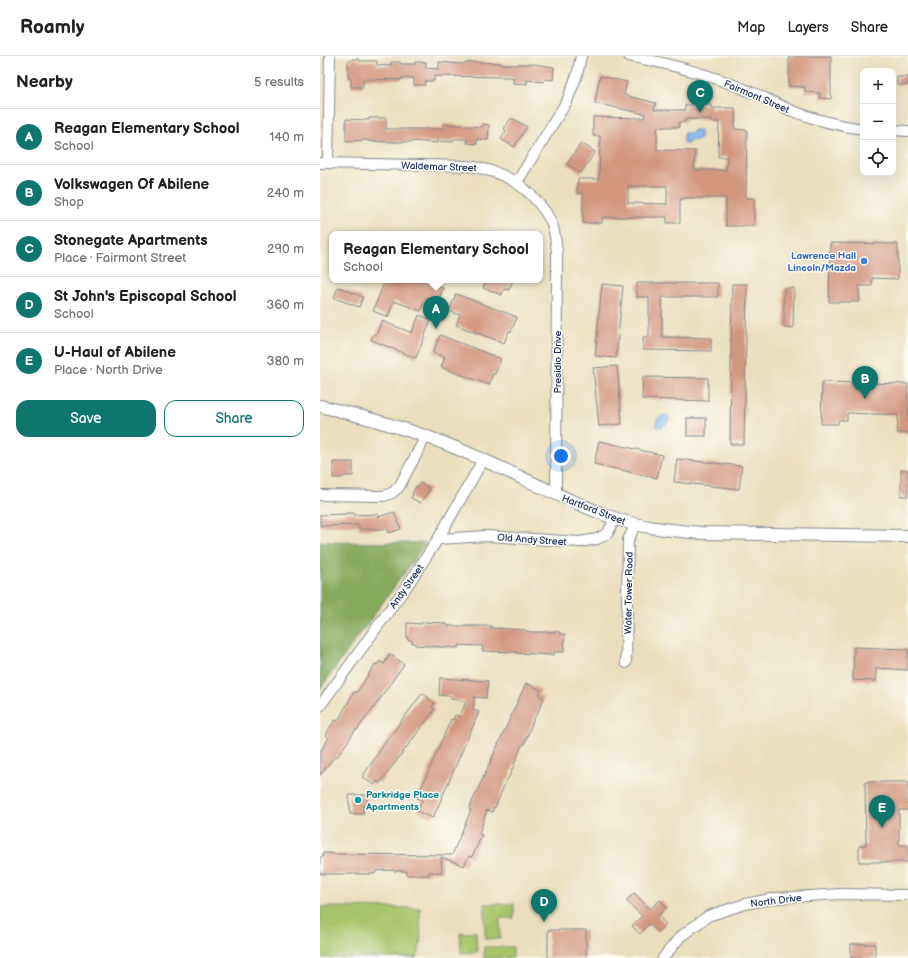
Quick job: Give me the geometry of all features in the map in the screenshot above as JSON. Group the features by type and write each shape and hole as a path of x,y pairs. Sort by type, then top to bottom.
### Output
{"street":[{"path":"324,163 330,56"},
{"path":"517,182 567,101 577,75 581,56"},
{"name":"Fairmont Street","path":"629,56 659,62 706,75 750,91 795,112 817,120 860,129"},
{"path":"896,130 908,131"},
{"name":"Waldemar Street","path":"324,163 469,166 498,172 517,182 536,199 551,223 553,230"},
{"name":"Presidio Drive","path":"553,230 557,252 556,494"},
{"name":"Hartford Street","path":"320,406 383,421 426,436 483,460 556,494 615,518 636,524 670,530 701,533 908,536"},
{"path":"320,495 384,496 392,493 399,487 426,436"},
{"name":"Andy Street","path":"320,706 409,583 438,539 483,460"},
{"name":"Old Andy Street","path":"438,539 487,536 580,542 597,539 608,533 615,518"},
{"name":"Water Tower Road","path":"626,663 628,540 636,524"},
{"name":"North Drive","path":"663,958 680,937 708,916 745,904 784,897 841,894 908,895"}],"green space":[{"path":"320,542 426,543 320,689"},
{"path":"485,904 514,904 514,918 500,918 500,939 485,939"},
{"path":"320,907 420,908 421,940 417,958 320,958"},
{"path":"476,932 477,952 461,953 460,933"},
{"path":"484,947 513,947 513,958 484,958"}],"water":[{"path":"693,130 700,130 700,140 688,141 688,144 684,144 684,133 693,133"},
{"path":"665,415 669,417 668,422 662,427 657,427 656,423 658,419"}],"building":[{"path":"789,56 831,56 831,99 820,98 820,93 805,92 805,87 789,86"},
{"path":"352,59 359,59 359,61 377,61 377,65 390,66 391,62 400,62 400,64 415,64 415,62 426,62 426,68 439,69 439,62 462,64 470,62 518,65 534,64 554,67 553,80 545,79 544,82 527,80 527,84 513,83 513,78 510,77 434,76 434,81 425,81 425,85 414,85 414,78 401,78 401,80 363,79 363,87 351,87 351,78 348,78 348,61 352,61"},
{"path":"600,76 627,82 624,95 656,103 654,110 685,110 685,105 711,105 711,108 735,108 735,129 747,130 746,198 754,198 754,226 726,226 726,198 680,199 680,223 667,223 667,217 602,217 602,223 583,223 583,193 577,193 578,179 599,179 600,136 593,136 593,117 644,118 645,114 595,103","holes":["685,119 710,119 710,122 719,122 718,157 727,157 726,170 694,170 695,151 657,150 657,127 679,127 679,122 685,122","628,186 667,186 667,204 628,203"]},
{"path":"897,77 908,77 908,85 897,85"},
{"path":"369,118 386,118 386,129 443,129 443,124 482,127 482,124 489,125 488,140 477,139 477,144 467,143 467,139 453,139 453,142 438,141 438,143 368,140 346,141 346,119 369,120"},
{"path":"511,118 527,127 514,147 501,139 506,131 504,129"},
{"path":"581,143 595,152 581,173 567,164"},
{"name":"Lawrence Hall Lincoln/Mazda","path":"830,243 898,244 898,279 872,278 872,286 859,286 859,302 829,302"},
{"path":"384,283 430,283 443,288 438,301 426,297 421,311 394,301 388,317 373,311"},
{"path":"485,283 512,283 509,290 504,289 502,295 483,288"},
{"path":"637,283 718,283 718,297 662,297 662,337 711,338 711,351 643,350 643,337 649,337 649,297 637,297"},
{"path":"602,284 623,286 616,358 595,356"},
{"path":"732,284 747,284 744,444 730,444"},
{"path":"338,287 363,297 359,307 334,298"},
{"path":"784,288 794,288 793,328 784,327"},
{"path":"456,294 517,317 511,332 509,331 504,343 456,325 460,315 449,311"},
{"path":"419,315 431,320 416,358 371,340 374,334 376,335 382,321 412,333"},
{"path":"440,335 501,359 489,385 441,367 445,357 433,353"},
{"path":"617,366 622,424 599,426 593,368"},
{"path":"643,377 708,378 708,401 642,399"},
{"path":"822,382 908,384 908,433 897,433 898,415 847,413 847,420 838,420 838,424 821,424"},
{"path":"687,418 706,418 706,436 687,436"},
{"path":"599,441 662,455 657,478 594,464"},
{"path":"677,459 742,466 739,489 674,482"},
{"path":"333,462 353,462 353,476 333,478"},
{"path":"901,470 908,470 908,496 901,496"},
{"path":"420,483 430,489 420,503 411,498 416,486 418,487"},
{"path":"394,512 401,529 389,533 388,529 359,529 359,525 320,526 320,515 354,513 354,515 378,514 378,517"},
{"path":"422,622 443,623 448,626 492,626 491,628 526,630 531,632 560,632 560,634 565,634 564,652 554,652 554,655 482,651 483,646 459,645 459,647 456,648 415,645 415,643 412,643 412,641 407,639 407,623 421,624"},
{"path":"854,647 908,649 908,670 876,668 876,681 853,680"},
{"path":"390,654 404,664 337,757 335,756 320,775 320,752 329,738 326,735 329,729 335,720 337,721 340,717 354,692 356,693 360,688 375,664 377,665 380,661 384,664"},
{"path":"440,678 488,681 486,698 474,697 473,710 479,712 433,818 417,811 422,800 417,798 451,719 453,720 455,715 460,717 466,701 451,699 451,696 439,695"},
{"path":"526,683 541,690 539,695 544,698 495,808 494,807 492,812 487,810 479,834 482,835 472,857 469,856 464,866 441,857 442,872 429,872 429,875 407,875 406,871 394,870 375,871 375,874 320,874 320,857 323,857 323,853 452,855 471,810 469,809"},
{"path":"422,693 435,703 432,707 435,709 380,783 377,781 374,785 362,777"},
{"path":"865,782 908,782 908,810 899,810 899,845 908,845 908,862 859,862 859,846 866,845"},
{"name":"Parkridge Place Apartments","path":"349,795 367,795 367,805 363,805 363,814 350,814"},
{"path":"634,893 650,909 660,900 667,907 658,916 666,924 658,932 649,924 640,934 632,926 642,916 626,901"},
{"path":"548,930 586,930 586,958 548,958"},
{"path":"851,944 875,944 875,958 851,958"}],"place":[{"name":"Stonegate Apartments","path":"700,113"},
{"name":"Lawrence Hall Lincoln/Mazda","path":"864,261"},
{"name":"Reagan Elementary School","path":"436,329"},
{"name":"Volkswagen Of Abilene","path":"865,399"},
{"name":"Parkridge Place Apartments","path":"358,800"},
{"name":"U-Haul of Abilene","path":"882,828"},
{"name":"St John's Episcopal School","path":"544,922"}]}
